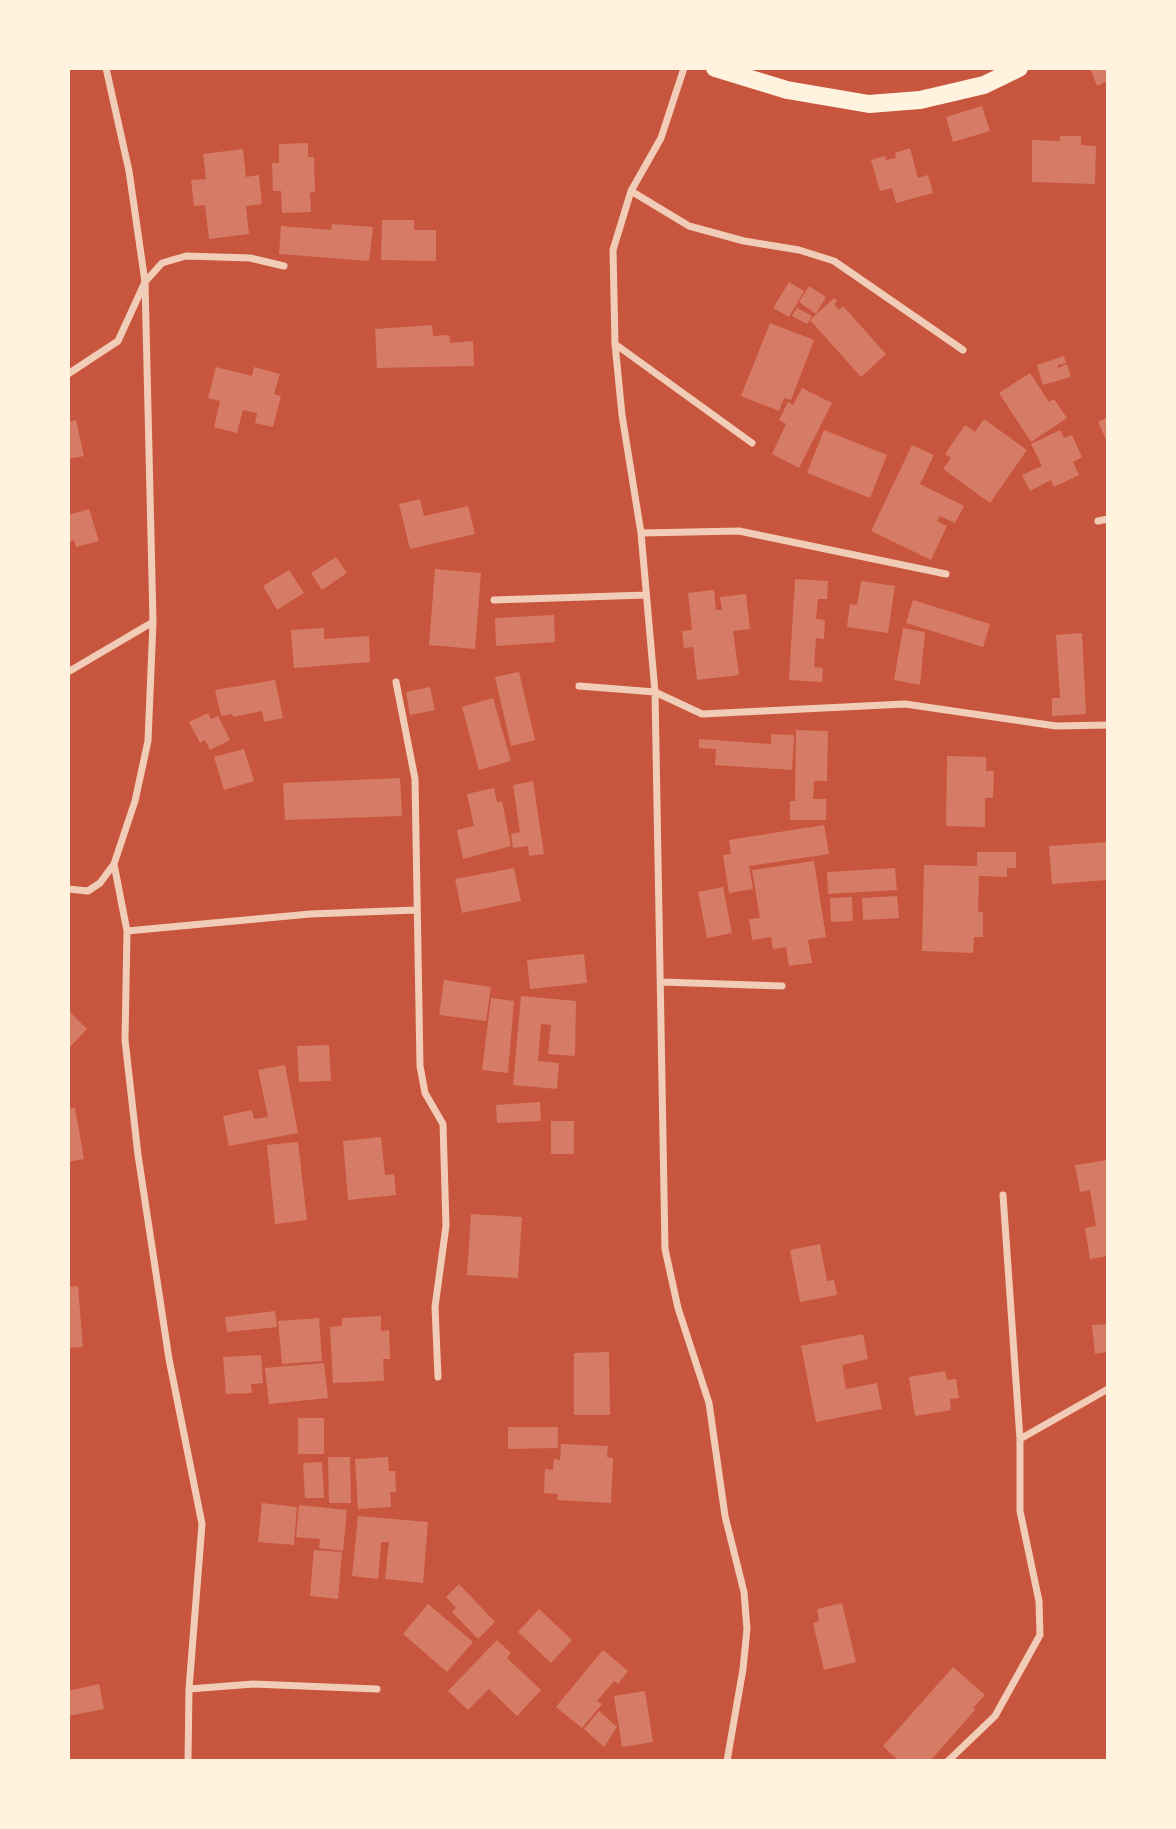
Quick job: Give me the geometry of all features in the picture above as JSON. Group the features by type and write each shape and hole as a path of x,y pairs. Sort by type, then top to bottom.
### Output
{"main road":[{"path":"715,68 787,90 869,104 920,100 984,85 1019,68"}],"street":[{"path":"68,889 88,891 100,883 114,864 135,801 148,741 153,622 145,282 129,171 106,68"},
{"path":"684,68 661,138 631,191 613,250 615,344 622,415 641,533 654,692 666,1249 678,1308 709,1403 725,1516 744,1592 747,1629 727,1761"},
{"path":"631,191 689,226 744,241 799,250 834,261 963,350"},
{"path":"68,374 118,341 145,282 162,263 186,256 250,258 284,266"},
{"path":"615,344 752,443"},
{"path":"1098,522 1108,519"},
{"path":"641,533 739,531 946,574"},
{"path":"494,600 646,595"},
{"path":"68,672 153,622"},
{"path":"396,682 415,779 420,1066 425,1093 443,1124 446,1226 435,1307 438,1377"},
{"path":"579,686 654,692 702,713 905,704 1056,726 1108,725"},
{"path":"114,864 127,931 125,1040 138,1155 169,1359 202,1524 189,1689 188,1761"},
{"path":"127,931 310,914 416,910"},
{"path":"662,982 782,986"},
{"path":"948,1761 995,1716 1040,1635 1039,1601 1020,1511 1020,1439 1003,1195"},
{"path":"1020,1439 1108,1390"},
{"path":"189,1689 253,1684 377,1689"}],"building":[{"path":"1090,68 1108,68 1108,81 1097,86"},
{"path":"982,106 990,131 953,142 946,117"},
{"path":"1060,136 1081,136 1081,145 1096,146 1095,184 1032,182 1032,140 1060,141"},
{"path":"308,143 308,157 314,157 315,192 310,193 311,212 282,213 281,191 273,191 272,163 279,163 279,144"},
{"path":"910,148 918,178 928,175 933,193 896,203 892,188 880,191 871,160 885,156 886,160 896,158 895,153"},
{"path":"243,149 246,177 259,175 262,204 246,206 249,234 209,239 205,205 194,206 191,180 206,179 203,154"},
{"path":"382,220 414,220 414,230 436,230 436,261 381,260"},
{"path":"332,224 373,227 369,261 279,254 281,226 331,230"},
{"path":"789,282 804,291 789,317 773,308"},
{"path":"809,286 826,297 816,314 799,302"},
{"path":"834,298 837,301 834,304 839,310 843,306 886,354 861,377 810,320"},
{"path":"797,308 812,316 807,324 792,316"},
{"path":"770,323 814,340 791,400 784,398 779,411 741,396"},
{"path":"432,325 433,336 449,335 450,343 473,341 474,366 377,368 375,329"},
{"path":"1064,356 1066,363 1058,365 1058,368 1067,364 1071,377 1043,385 1037,365"},
{"path":"216,367 252,376 254,367 280,374 274,394 281,396 273,427 255,423 257,413 243,410 237,433 214,427 220,401 208,398"},
{"path":"1030,373 1049,402 1054,399 1067,418 1031,442 999,393"},
{"path":"802,388 832,403 799,468 772,454 786,424 779,420 788,402 793,405"},
{"path":"1108,417 1108,444 1098,422"},
{"path":"984,419 1027,450 990,503 943,469 951,458 945,454 965,425 975,432"},
{"path":"76,420 84,456 68,459 68,422"},
{"path":"824,430 887,455 870,498 807,473"},
{"path":"1060,430 1064,438 1072,435 1082,457 1073,462 1079,475 1054,487 1051,480 1030,491 1022,475 1042,466 1031,444"},
{"path":"912,445 934,455 920,484 964,506 955,523 940,516 937,521 947,526 931,560 871,531"},
{"path":"420,499 424,516 468,506 475,534 410,549 399,504"},
{"path":"89,509 99,541 76,547 74,540 68,542 68,515"},
{"path":"336,557 347,573 322,590 311,573"},
{"path":"435,569 481,573 475,649 429,645"},
{"path":"289,570 304,593 277,610 263,586"},
{"path":"795,579 828,581 827,599 818,599 816,619 825,620 824,639 816,638 814,667 823,668 822,682 789,680"},
{"path":"861,581 895,586 888,633 847,627 850,604 857,605"},
{"path":"714,590 716,610 722,610 720,597 746,594 750,629 733,631 739,675 697,680 693,647 684,648 682,631 692,630 688,593"},
{"path":"913,600 990,624 983,647 906,623"},
{"path":"554,615 555,642 496,646 495,618"},
{"path":"324,628 324,639 369,636 370,662 294,668 291,630"},
{"path":"903,628 925,632 920,685 894,680"},
{"path":"1082,633 1086,714 1052,716 1052,698 1060,698 1056,635"},
{"path":"519,672 535,740 511,746 495,677"},
{"path":"275,680 283,718 264,722 262,711 233,717 232,714 221,716 215,690"},
{"path":"430,687 435,710 410,715 406,692"},
{"path":"493,698 511,761 479,770 462,707"},
{"path":"208,713 211,719 218,716 230,740 210,750 205,740 200,743 189,722"},
{"path":"796,730 828,731 827,781 814,781 813,799 826,799 826,820 790,820 790,801 795,801"},
{"path":"771,734 794,735 792,770 715,765 716,749 699,748 699,739 771,744"},
{"path":"244,749 254,781 224,790 214,757"},
{"path":"947,756 986,757 986,771 994,771 993,798 985,798 985,827 946,826"},
{"path":"400,778 402,816 285,820 283,783"},
{"path":"533,781 544,854 529,856 528,846 513,848 511,834 520,832 513,785"},
{"path":"494,788 497,802 502,801 511,846 463,859 457,830 474,826 467,794"},
{"path":"824,825 829,854 749,866 753,889 729,893 723,855 731,854 729,840"},
{"path":"1108,842 1108,880 1052,884 1049,846"},
{"path":"977,852 1016,852 1016,868 1007,868 1007,877 979,876 978,912 983,912 983,937 974,937 973,953 922,951 924,865 977,866"},
{"path":"814,861 826,937 808,940 812,963 789,966 786,947 773,949 771,937 752,940 749,919 760,918 752,870"},
{"path":"514,868 521,901 462,913 455,879"},
{"path":"895,868 897,890 828,894 827,872"},
{"path":"723,887 732,933 707,938 698,892"},
{"path":"897,896 899,918 863,920 862,898"},
{"path":"852,897 853,921 831,922 830,898"},
{"path":"584,954 587,983 530,989 527,960"},
{"path":"444,980 491,987 486,1021 439,1015"},
{"path":"521,996 576,1001 575,1056 548,1054 551,1025 541,1024 538,1061 559,1063 557,1089 513,1085"},
{"path":"491,998 514,1001 508,1073 482,1070"},
{"path":"68,1010 87,1029 68,1049"},
{"path":"329,1045 331,1081 299,1082 297,1046"},
{"path":"285,1065 298,1133 229,1146 223,1116 252,1110 254,1119 268,1117 258,1070"},
{"path":"540,1102 541,1121 497,1123 496,1105"},
{"path":"75,1108 84,1159 68,1162 68,1109"},
{"path":"551,1121 574,1121 574,1154 551,1154"},
{"path":"381,1137 385,1175 394,1174 396,1195 348,1200 343,1141"},
{"path":"298,1142 307,1220 275,1224 267,1145"},
{"path":"1108,1160 1108,1256 1090,1259 1085,1228 1096,1226 1090,1190 1080,1192 1075,1165"},
{"path":"471,1214 522,1217 518,1278 467,1275"},
{"path":"820,1244 827,1281 834,1280 837,1295 800,1302 790,1250"},
{"path":"78,1286 83,1347 68,1348 68,1287"},
{"path":"275,1311 277,1327 227,1332 225,1317"},
{"path":"381,1316 381,1331 389,1330 390,1359 383,1359 384,1381 333,1383 330,1327 342,1326 342,1318"},
{"path":"319,1318 322,1361 282,1364 278,1321"},
{"path":"1108,1324 1108,1352 1095,1354 1092,1325"},
{"path":"863,1334 868,1359 842,1365 846,1389 877,1383 882,1409 816,1422 801,1346"},
{"path":"609,1352 610,1415 574,1415 574,1353"},
{"path":"261,1355 263,1383 251,1384 252,1393 226,1394 223,1357"},
{"path":"324,1363 328,1398 269,1404 265,1368"},
{"path":"945,1371 947,1380 956,1379 959,1398 950,1399 951,1410 915,1416 909,1377"},
{"path":"298,1418 324,1418 324,1454 298,1454"},
{"path":"508,1427 558,1427 558,1448 508,1449"},
{"path":"561,1444 608,1446 607,1457 613,1458 611,1503 557,1500 558,1494 544,1493 545,1469 553,1470 554,1459 560,1460"},
{"path":"328,1457 350,1457 351,1503 329,1503"},
{"path":"388,1457 389,1471 395,1471 396,1492 390,1492 391,1507 358,1509 355,1459"},
{"path":"322,1462 324,1498 305,1498 303,1463"},
{"path":"262,1503 297,1507 294,1545 258,1542"},
{"path":"299,1505 347,1510 343,1551 319,1548 320,1539 296,1537"},
{"path":"358,1516 428,1522 423,1583 385,1579 389,1542 381,1542 378,1579 352,1576"},
{"path":"314,1550 342,1552 338,1599 310,1596"},
{"path":"459,1584 495,1622 478,1639 452,1612 456,1608 446,1597"},
{"path":"842,1603 856,1662 824,1670 813,1623 819,1621 817,1609"},
{"path":"428,1604 473,1642 447,1672 403,1634"},
{"path":"539,1609 572,1640 551,1663 518,1632"},
{"path":"497,1640 511,1653 507,1658 541,1690 517,1716 489,1689 468,1710 448,1691"},
{"path":"603,1650 628,1671 618,1684 614,1681 597,1701 602,1704 582,1728 556,1707"},
{"path":"953,1667 985,1695 930,1761 899,1761 883,1746"},
{"path":"99,1684 104,1709 68,1716 68,1691"},
{"path":"645,1691 653,1742 622,1747 614,1696"},
{"path":"599,1711 617,1727 604,1747 584,1729"}]}
